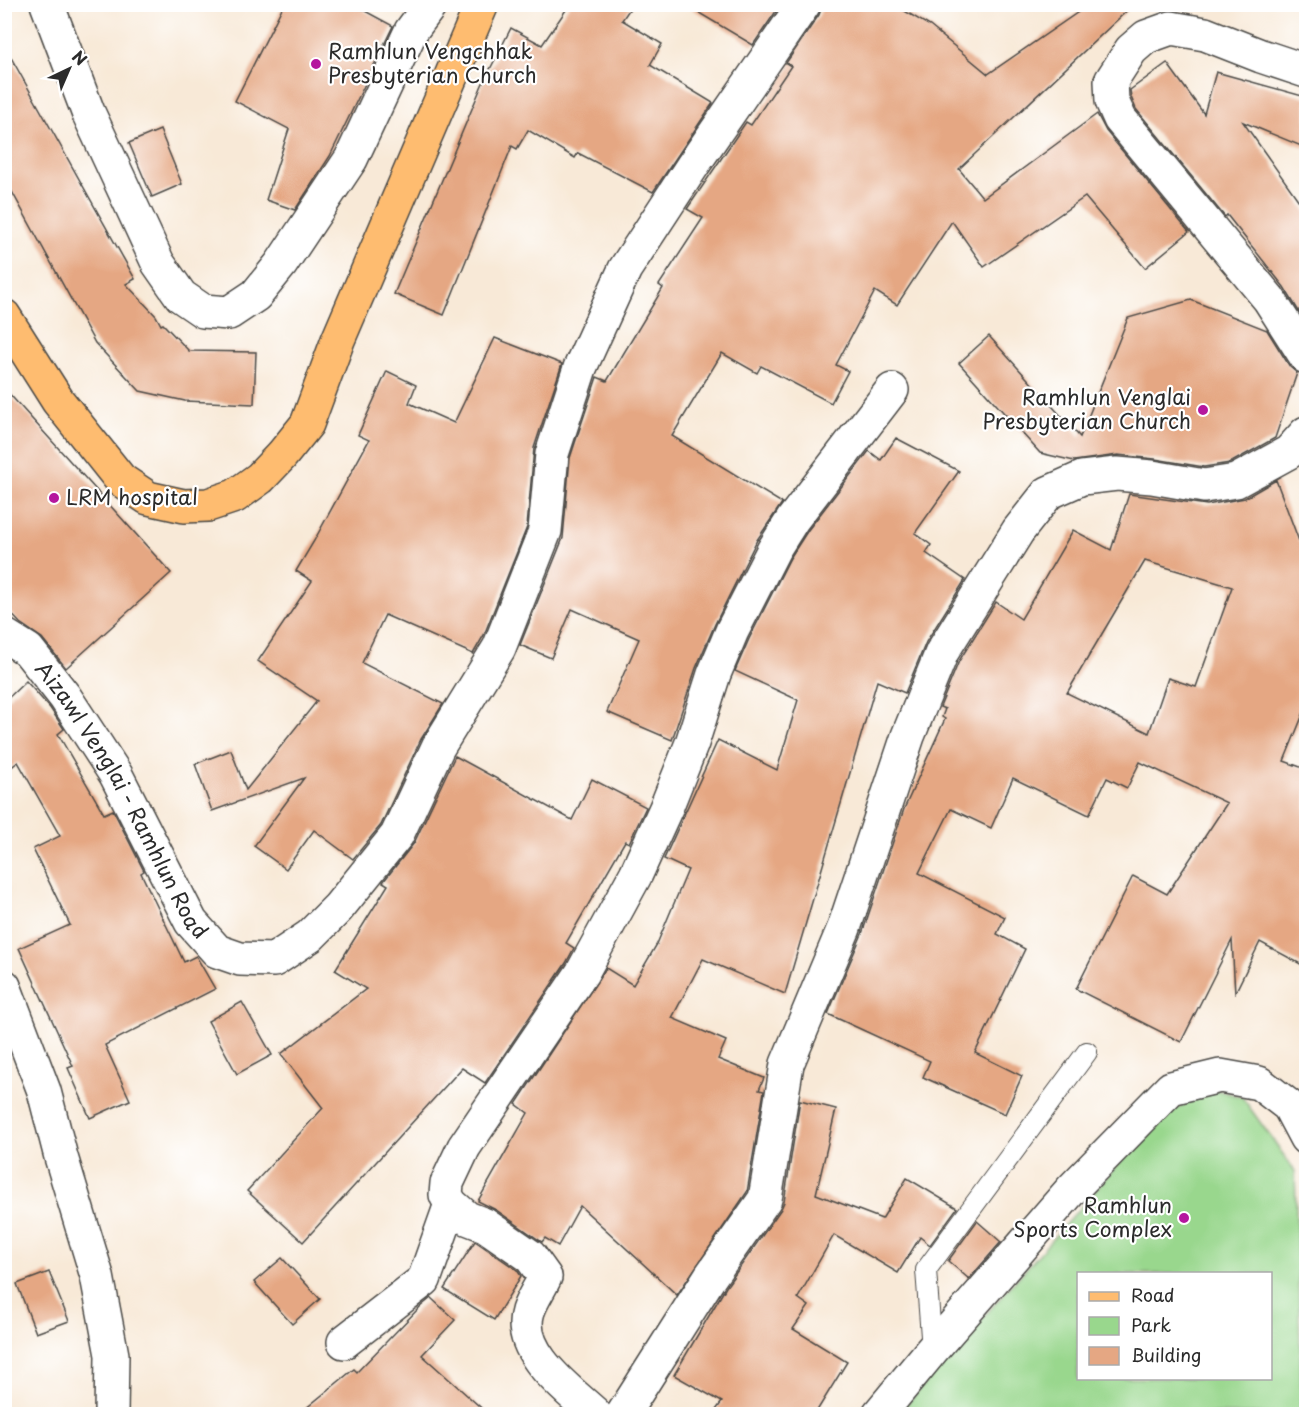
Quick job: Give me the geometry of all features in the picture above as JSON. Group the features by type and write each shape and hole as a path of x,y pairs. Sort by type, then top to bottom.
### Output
{"main road":[{"path":"4,316 58,401 122,480 148,498 184,506 208,505 235,496 260,478 307,424 338,340 482,4"}],"street":[{"path":"46,4 88,112 158,263 181,296 203,311 229,313 256,295 281,264 351,159 411,31 430,4"},
{"name":"Aizawl Venglai - Ramhlun Road","path":"4,635 28,650 65,697 116,775 191,922 217,951 240,959 274,960 310,936 338,908 397,835 438,747 499,648 545,531 552,454 577,379 625,268 804,4"},
{"path":"1306,71 1205,34 1171,28 1146,37 1131,50 1111,81 1112,101 1120,119 1269,299 1306,357"},
{"path":"595,1414 551,1374 536,1355 526,1333 528,1312 545,1277 530,1256 485,1225 467,1218 452,1204 446,1195 447,1183 464,1147 582,973 636,874 666,808 727,642 774,549 800,510 892,390"},
{"path":"623,1414 710,1277 765,1199 787,1064 844,928 908,736 942,652 1018,531 1048,493 1082,478 1117,474 1152,477 1204,486 1236,481 1289,452 1306,433"},
{"path":"4,986 44,1091 61,1157 98,1276 112,1355 111,1414"},
{"path":"879,1414 1072,1189 1171,1088 1220,1076 1259,1083 1288,1106 1306,1138"},
{"path":"344,1342 424,1280 452,1204"}],"lane":[{"path":"932,1350 926,1270 1087,1052"}],"green space":[{"name":"Ramhlun Sports Complex","path":"1212,1089 1242,1097 1295,1171 1302,1414 898,1414 1159,1118"}],"building":[{"name":"Ramhlun Vengchhak Presbyterian Church","path":"284,4 352,4 393,26 330,156 295,210 266,200 289,129 235,101"},
{"path":"570,4 633,4 622,20 662,44 650,65 713,103 653,192 578,153 575,158 528,130 517,149 512,146 444,315 394,294 482,85 511,28 542,45"},
{"path":"684,4 781,4 753,45"},
{"path":"823,4 893,4 930,26 988,74 1090,4 1134,4 959,169 983,198 1097,114 1106,131 1189,232 1145,268 1085,197 984,267 952,221 897,305 875,291 836,365 848,371 831,403 761,366 757,373 722,353 672,436 782,503 757,540 715,624 696,668 672,740 607,712 639,639 572,609 551,658 520,645 563,538 570,458 597,377 607,381 663,288 659,285 703,218 687,209 746,122 751,125 791,66 786,63 819,15"},
{"path":"4,45 135,279 126,284 156,316 161,325 163,324 189,351 256,352 254,404 185,401 140,391 95,343 4,177"},
{"path":"1167,63 1204,114 1216,72 1306,97 1306,148 1243,122 1306,211 1306,323 1284,287 1227,215 1225,217 1136,109 1130,90"},
{"path":"160,130 182,184 152,197 129,143"},
{"name":"Ramhlun Venglai Presbyterian Church","path":"1191,300 1267,330 1290,367 1297,373 1275,438 1230,463 1204,467 1118,455 1074,461 1040,453 959,363 989,336 1080,437 1128,318"},
{"path":"495,338 562,364 534,448 527,527 484,635 473,654 385,615 362,663 443,704 421,739 381,825 353,859 314,830 286,869 254,846 304,778 212,811 195,764 231,750 246,790 317,701 258,661 312,581 296,571 369,440 358,435 387,371 416,385 409,403 454,423"},
{"name":"LRM hospital","path":"4,388 171,573 66,668 42,638 20,623 4,606"},
{"path":"896,438 959,471 915,533 931,545 926,553 965,580 926,642 905,693 877,681 785,994 703,959 672,1018 726,1041 718,1059 764,1078 759,1090 764,1091 747,1192 677,1295 580,1206 558,1246 545,1238 542,1242 496,1210 478,1201 528,1113 516,1104 606,968 633,985 657,944 688,870 664,859 718,740 777,770 798,700 735,671 790,558 808,530 869,451 881,460"},
{"path":"1276,480 1299,541 1306,544 1306,707 1284,761 1306,769 1306,967 1260,942 1235,993 1232,940 1181,1042 1076,989 1133,876 1167,894 1227,803 1140,762 1127,788 1107,778 1089,815 1013,778 991,828 951,809 919,873 1005,917 997,934 1025,949 975,1053 1022,1076 1005,1114 923,1077 930,1061 828,1014 862,934 904,809 945,719 942,717 945,709 940,707 959,661 996,602 1021,619 1073,530 1111,550 1129,494 1207,505 1245,498","holes":["1145,561 1232,587 1196,687 1168,678 1149,733 1067,693"]},
{"path":"26,681 50,708 64,729 58,734 104,814 113,810 144,871 141,873 184,962 196,956 215,989 105,1045 130,1100 90,1118 68,1068 73,1066 19,948 70,925 33,849 60,836 18,762 4,773 4,702"},
{"path":"455,756 572,820 592,779 646,807 629,843 625,841 566,943 574,948 566,963 485,1083 462,1068 303,1242 247,1191 323,1108 281,1054 366,989 335,970 388,885 383,882 414,843"},
{"path":"242,1002 272,1055 237,1074 208,1021"},
{"path":"800,1100 836,1109 816,1194 882,1219 907,1178 957,1208 930,1245 920,1237 898,1273 834,1235 798,1298 809,1306 793,1329 847,1362 815,1414 713,1414 722,1402 674,1375 726,1287 781,1209"},
{"path":"977,1221 1001,1242 969,1279 948,1261"},
{"path":"475,1241 517,1270 521,1276 494,1320 444,1289"},
{"path":"282,1258 320,1299 292,1324 254,1282"},
{"path":"49,1272 69,1321 36,1333 17,1284"},
{"path":"431,1298 455,1320 422,1355 488,1414 299,1414 354,1369 357,1372"}],"place":[{"name":"Ramhlun Vengchhak Presbyterian Church","path":"316,64"},
{"name":"Ramhlun Venglai Presbyterian Church","path":"1203,410"},
{"name":"LRM hospital","path":"54,498"},
{"name":"Ramhlun Sports Complex","path":"1184,1218"}]}
